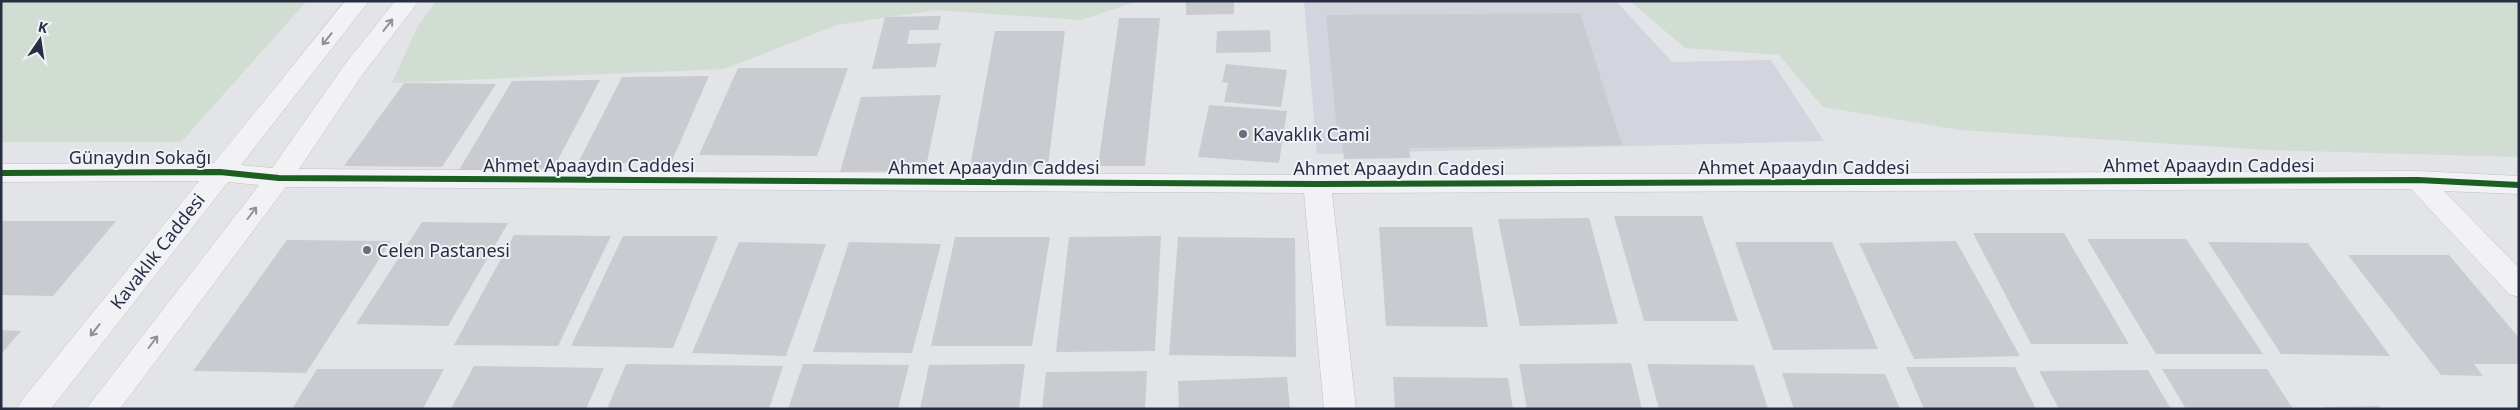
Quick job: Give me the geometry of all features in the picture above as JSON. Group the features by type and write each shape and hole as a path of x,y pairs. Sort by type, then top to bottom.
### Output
{"street":[{"name":"Kavaklık Caddesi","path":"33,409 358,1"},
{"path":"102,409 279,178 354,68 407,1"},
{"name":"Günaydın Sokağı","path":"1,173 220,172 279,178"},
{"name":"Ahmet Apaaydın Caddesi","path":"279,178 1318,184 2418,180 2519,185"},
{"path":"2418,180 2519,286"},
{"path":"1318,184 1340,409"}],"shaded area":[{"path":"1,1 307,1 181,142 1,142"},
{"path":"436,1 1138,1 1081,20 936,10 837,25 724,69 392,83 418,26"},
{"path":"1304,1 1616,1 1672,62 1771,60 1824,141 1317,154"},
{"path":"1630,1 2519,1 2519,157 2266,150 1960,130 1823,107 1779,55 1685,48"}],"building":[{"path":"1186,1 1234,1 1234,14 1186,15"},
{"path":"1580,13 1622,145 1409,148 1410,158 1344,159 1342,143 1338,143 1326,15"},
{"path":"941,16 938,30 910,30 907,44 941,43 936,67 872,69 885,17"},
{"path":"1119,18 1160,18 1145,166 1098,166"},
{"path":"1270,30 1271,52 1216,53 1217,31"},
{"path":"995,31 1065,31 1048,166 970,167"},
{"path":"1226,64 1287,70 1281,107 1224,102 1228,83 1222,82"},
{"path":"738,68 848,68 817,156 699,155"},
{"path":"709,76 671,163 578,163 622,77"},
{"path":"600,80 553,169 459,170 512,81"},
{"path":"404,83 496,84 442,167 344,166"},
{"path":"941,95 925,171 840,172 861,97"},
{"name":"Kavaklık Cami","path":"1209,105 1287,111 1279,163 1198,157"},
{"path":"1614,216 1702,216 1738,321 1644,321"},
{"path":"1589,218 1618,324 1520,326 1498,219"},
{"path":"1,221 116,221 53,296 1,295"},
{"path":"422,222 508,223 448,326 356,324"},
{"path":"1379,227 1472,227 1488,327 1386,326"},
{"path":"1973,233 2064,233 2129,344 2031,344"},
{"path":"514,235 611,236 558,346 454,345"},
{"path":"623,236 718,236 673,348 571,346"},
{"path":"1161,236 1155,351 1056,352 1069,237"},
{"path":"955,237 1050,237 1032,346 931,346"},
{"path":"1178,237 1295,238 1296,357 1169,355"},
{"path":"2087,239 2186,239 2263,354 2156,354"},
{"path":"287,240 391,241 306,373 193,371"},
{"path":"1956,241 2020,356 1914,359 1859,243"},
{"path":"739,242 826,244 786,356 692,353"},
{"path":"849,242 941,244 912,353 813,352"},
{"path":"1735,242 1832,242 1878,349 1773,350"},
{"path":"2208,242 2308,243 2390,356 2281,354"},
{"path":"2348,255 2449,255 2519,338 2519,364 2474,364 2483,376 2441,375"},
{"path":"1,330 21,331 1,354"},
{"path":"1631,363 1642,409 1527,409 1519,364"},
{"path":"626,364 783,366 769,409 607,409"},
{"path":"803,364 909,365 898,409 788,409"},
{"path":"1025,364 1019,409 920,409 929,365"},
{"path":"1647,364 1754,365 1768,409 1659,409"},
{"path":"474,366 604,368 586,409 451,409"},
{"path":"1906,367 2015,367 2036,409 1924,409"},
{"path":"317,369 444,369 423,409 292,409"},
{"path":"2162,369 2267,369 2293,409 2186,409"},
{"path":"2148,370 2171,409 2059,409 2039,371"},
{"path":"1147,371 1145,409 1042,409 1046,372"},
{"path":"1782,373 1885,374 1900,409 1794,409"},
{"path":"1287,377 1290,409 1179,409 1178,381"},
{"path":"1393,377 1508,378 1513,409 1395,409"},
{"path":"2379,406 2381,409 2326,409 2324,407"}],"cycle path":[{"path":"1,173 220,172 279,178 1317,184 2418,180 2519,185"}],"place":[{"name":"Kavaklık Cami","path":"1243,134"},
{"name":"Celen Pastanesi","path":"367,250"}]}
